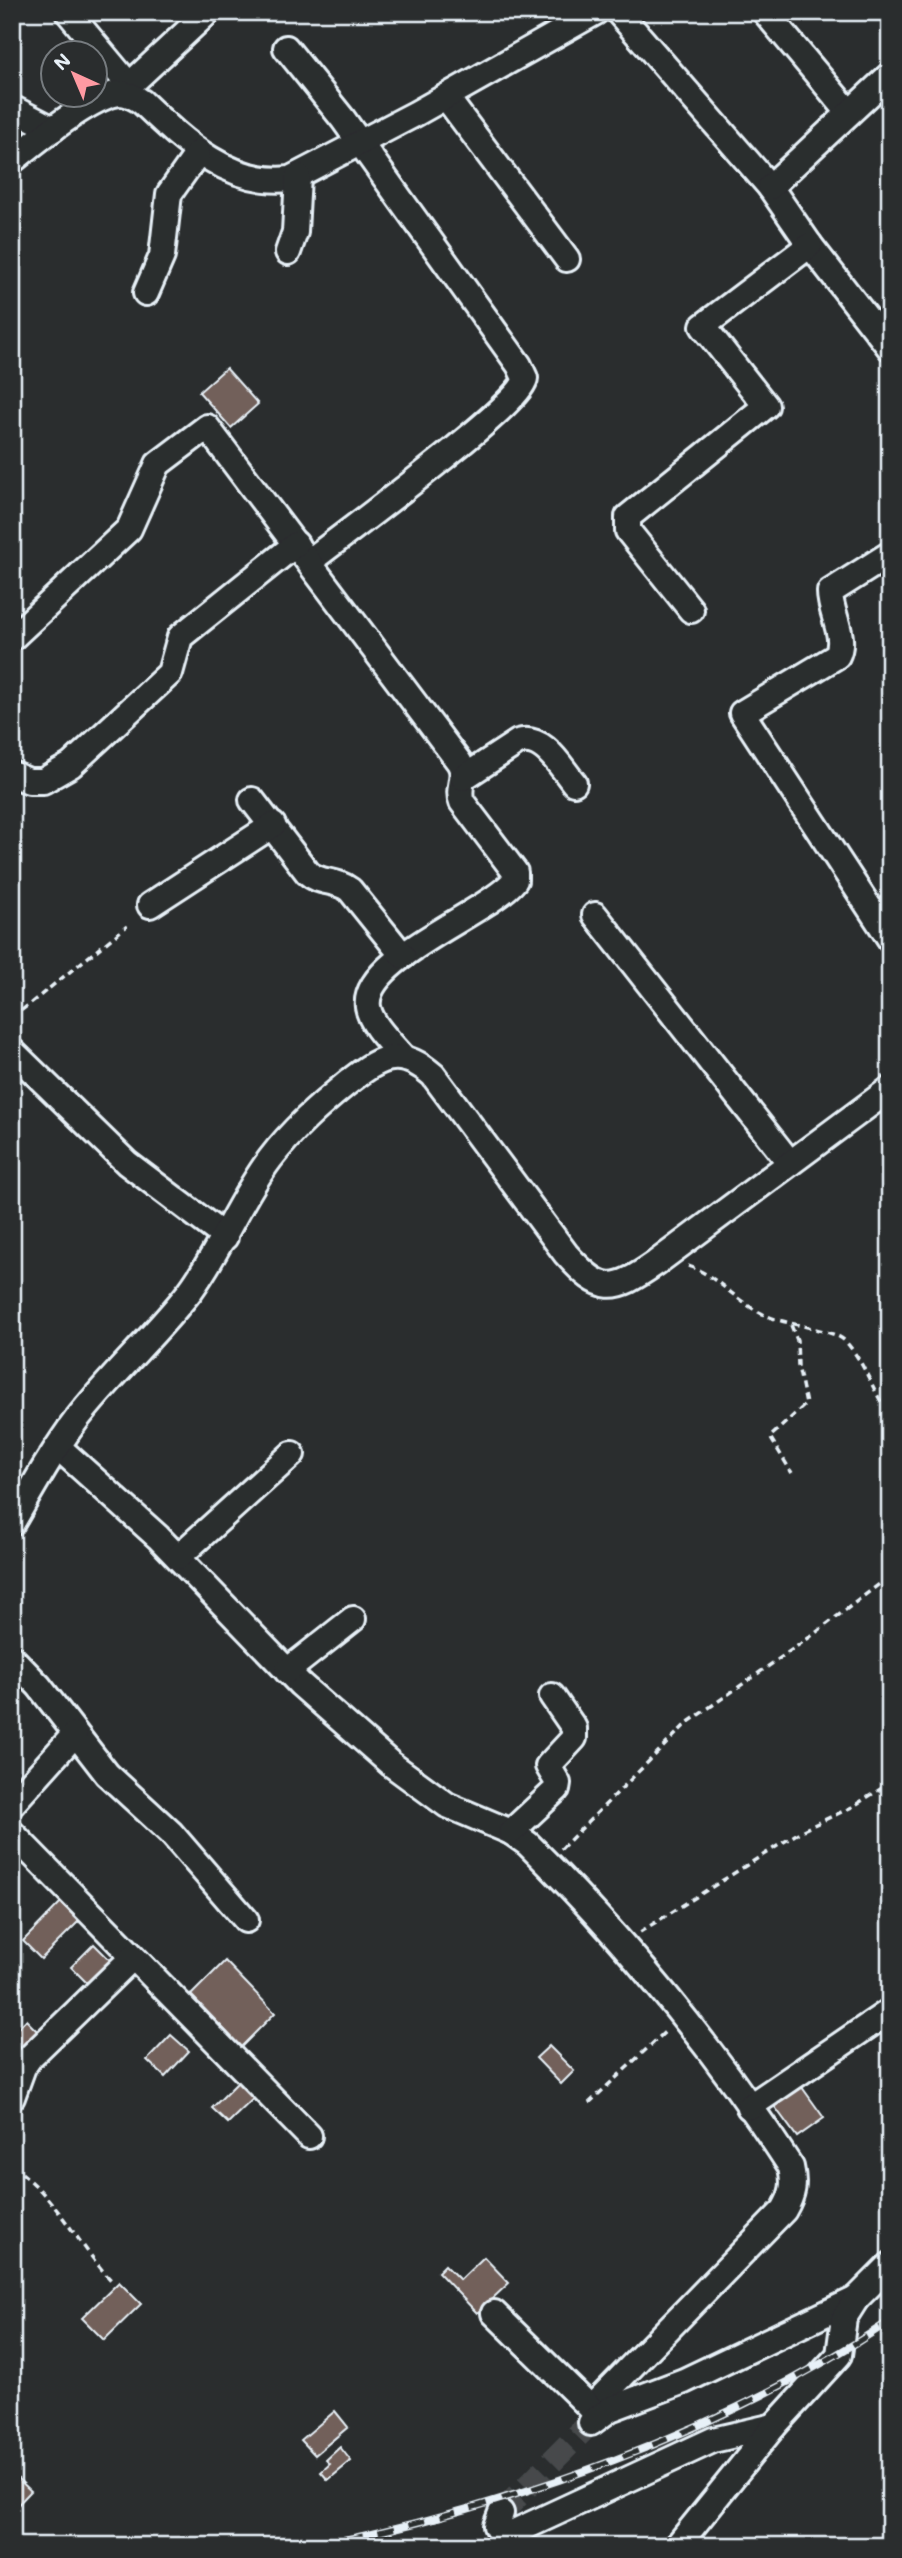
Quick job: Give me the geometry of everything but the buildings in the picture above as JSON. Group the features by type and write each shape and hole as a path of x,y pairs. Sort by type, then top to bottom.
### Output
{"street":[{"path":"68,12 125,89 198,153 227,168 275,181 299,176 596,12"},
{"path":"12,162 53,129 125,89 208,12"},
{"path":"618,12 770,187 810,245 890,348"},
{"path":"765,12 848,111"},
{"path":"12,774 29,781 43,781 71,765 170,673 180,637 476,430 525,385 519,365 361,143 286,48"},
{"path":"770,187 848,111 890,75"},
{"path":"446,97 567,259"},
{"path":"12,108 53,129"},
{"path":"146,293 162,256 169,194 198,153"},
{"path":"288,252 295,232 299,176"},
{"path":"691,610 628,531 628,517 766,406 704,326 810,245"},
{"path":"12,638 129,529 158,464 206,427 440,734 463,768 458,794 461,802 515,872 515,880 500,894 403,956 379,978 369,992 371,1018 402,1056"},
{"path":"890,555 830,592 830,606 841,637 842,648 837,656 742,713 890,939"},
{"path":"463,778 518,741 527,739 542,745 574,783"},
{"path":"252,800 308,873 315,880 341,883 350,890 403,956"},
{"path":"150,905 273,825"},
{"path":"595,915 790,1163"},
{"path":"12,1051 127,1163 225,1237"},
{"path":"12,1523 78,1419 167,1320 213,1260 269,1161 294,1129 366,1069 385,1058 402,1056 418,1062 433,1075 586,1276 599,1285 615,1287 629,1282 661,1259 890,1089"},
{"path":"58,1447 178,1557 286,1671 423,1790 447,1805 511,1832 547,1863 624,1943 683,2016 791,2167 794,2181 792,2195 761,2236 593,2416"},
{"path":"178,1557 292,1454"},
{"path":"286,1671 353,1619"},
{"path":"12,1658 40,1686 107,1774 171,1833 246,1920"},
{"path":"511,1832 556,1789 558,1783 548,1766 574,1738 569,1720 552,1696"},
{"path":"12,1804 75,1734"},
{"path":"12,1833 309,2136"},
{"path":"12,2097 23,2067 30,2057 133,1956"},
{"path":"749,2106 890,2011"},
{"path":"677,2546 774,2426 839,2355 844,2318 856,2299 890,2265"},
{"path":"593,2416 726,2362 856,2299"},
{"path":"494,2313 593,2416"},
{"path":"501,2513 496,2526 500,2533 508,2535 713,2440 774,2426"}],"path":[{"path":"12,1018 127,926"},
{"path":"661,1259 706,1273 745,1305 791,1325 837,1335 845,1341 890,1415"},
{"path":"791,1325 797,1340 798,1366 806,1404 770,1437 792,1473"},
{"path":"547,1863 687,1723 810,1637 890,1576"},
{"path":"624,1943 803,1830 852,1807 890,1783"},
{"path":"589,2103 683,2016"},
{"path":"12,2166 27,2177 64,2218 87,2252 112,2281"}],"tunnel":[{"path":"501,2513 588,2425"}],"railway":[{"path":"316,2546 464,2510 614,2460 758,2397 826,2361 890,2321"},
{"path":"881,2546 890,2534"}]}
